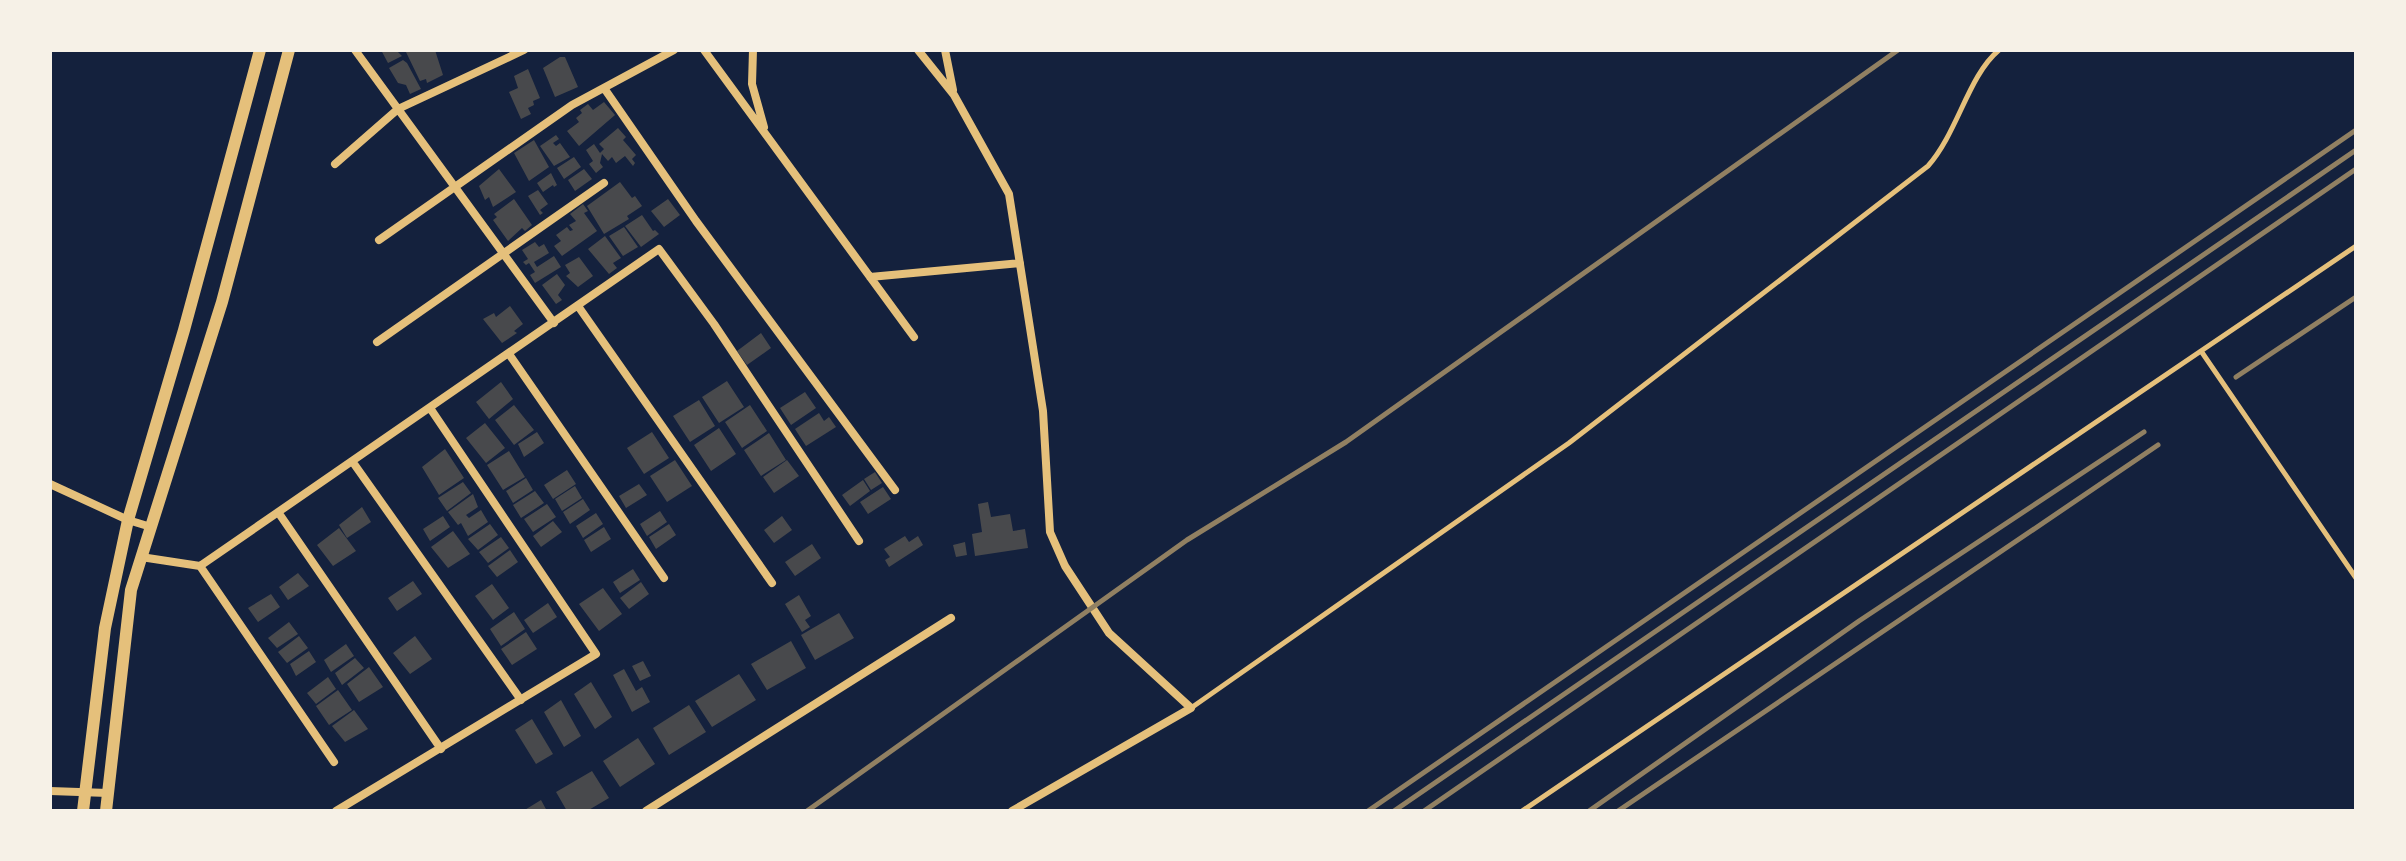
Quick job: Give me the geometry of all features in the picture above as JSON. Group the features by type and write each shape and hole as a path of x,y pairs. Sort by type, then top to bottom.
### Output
{"street":[{"path":"83,811 105,628 128,520 184,330 260,50"},
{"path":"106,811 131,590 222,302 289,50"},
{"path":"355,50 554,323"},
{"path":"335,164 398,109 524,50"},
{"path":"379,240 572,105 674,50"},
{"path":"704,50 914,337"},
{"path":"753,50 752,84 765,133"},
{"path":"918,50 954,95 1009,194 1043,411 1050,532 1065,566 1109,633 1191,708 1012,811"},
{"path":"945,50 954,95"},
{"path":"604,88 696,221 895,490"},
{"path":"377,342 604,183"},
{"path":"141,557 200,566 659,249 714,324 859,541"},
{"path":"870,277 1020,263"},
{"path":"578,306 772,583"},
{"path":"509,354 664,578"},
{"path":"336,811 596,654 430,408"},
{"path":"352,461 521,700"},
{"path":"50,484 128,520 151,527"},
{"path":"278,512 441,749"},
{"path":"200,566 334,762"},
{"path":"646,811 951,618"},
{"path":"50,791 108,793"}],"lane":[{"path":"1191,708 1569,443 1928,166 1951,135 1979,75 1999,50"},
{"path":"1522,811 2356,246"},
{"path":"2201,351 2356,578"}],"building":[{"path":"381,50 396,50 402,56 388,63"},
{"path":"405,50 435,50 443,75 427,83 426,79 420,81"},
{"path":"565,57 578,87 555,97 543,68"},
{"path":"403,60 421,89 410,94 406,85 398,83 389,68"},
{"path":"528,69 540,98 528,108 531,114 521,119 509,92 518,88 514,76"},
{"path":"604,102 615,115 579,146 567,131 579,122 576,118 582,113 580,110 588,104 593,110"},
{"path":"618,128 626,137 623,140 636,155 632,159 635,163 633,166 625,156 616,163 612,157 608,161 602,154 600,163 603,167 596,173 589,164 593,161 586,150 594,144 600,153 604,149 599,144"},
{"path":"556,135 559,139 553,143 556,146 560,143 570,157 554,166 540,146"},
{"path":"534,140 549,167 529,181 514,153"},
{"path":"574,157 581,167 564,179 557,168"},
{"path":"499,169 516,192 493,207 489,197 485,200 479,186"},
{"path":"584,169 592,179 575,191 568,180"},
{"path":"551,173 557,185 543,192 537,183"},
{"path":"620,182 642,206 627,216 629,219 604,234 587,206"},
{"path":"538,190 548,204 540,210 543,213 540,215 528,196"},
{"path":"514,199 532,225 525,231 522,228 508,241 493,220 497,217 494,214"},
{"path":"668,199 680,215 664,227 651,211"},
{"path":"583,204 588,211 584,213 597,231 562,256 554,246 561,241 556,235 567,227 573,230 569,225 576,221 570,214"},
{"path":"642,215 653,231 659,234 641,247 625,226"},
{"path":"624,227 638,247 623,256 609,236"},
{"path":"605,236 621,258 613,263 617,268 609,274 588,249"},
{"path":"535,242 539,247 544,244 549,253 534,262 537,267 554,256 561,267 535,283 530,275 535,272 529,263 526,265 523,262 528,259 522,250"},
{"path":"579,257 593,276 578,287 566,276 570,273 565,265"},
{"path":"557,274 565,285 558,295 562,300 556,304 542,285"},
{"path":"510,306 523,324 514,331 517,333 502,343 483,319 494,313 496,317"},
{"path":"761,333 771,348 747,365 737,351"},
{"path":"727,381 744,407 719,423 702,397"},
{"path":"501,382 513,399 489,419 476,402"},
{"path":"805,392 816,408 791,425 780,408"},
{"path":"699,400 715,426 690,442 673,416"},
{"path":"514,405 534,430 514,445 495,420"},
{"path":"750,405 767,431 742,448 725,422"},
{"path":"819,413 824,421 829,417 836,427 806,446 795,429"},
{"path":"485,423 505,448 486,463 466,438"},
{"path":"719,428 736,454 711,471 694,445"},
{"path":"537,432 544,443 524,457 518,444"},
{"path":"652,432 669,458 644,474 627,448"},
{"path":"769,433 786,460 761,476 744,450"},
{"path":"445,449 464,478 439,495 422,467"},
{"path":"509,451 525,477 503,490 487,465"},
{"path":"675,460 692,486 667,502 650,476"},
{"path":"787,460 799,476 774,493 763,477"},
{"path":"567,470 576,484 553,499 544,485"},
{"path":"875,472 882,483 871,490 864,479"},
{"path":"526,478 533,490 513,503 506,491"},
{"path":"863,480 870,491 850,506 842,495"},
{"path":"463,482 471,493 447,511 438,498"},
{"path":"639,484 647,495 626,508 619,496"},
{"path":"575,486 582,498 562,511 555,499"},
{"path":"883,487 891,499 868,514 860,502"},
{"path":"535,491 544,503 521,518 513,505"},
{"path":"473,494 478,507 466,515 469,518 481,510 488,522 468,536 461,523 458,525 448,512"},
{"path":"583,499 590,510 570,524 563,512"},
{"path":"988,502 991,517 1010,514 1013,531 1025,529 1028,548 975,556 972,534 982,532 978,504"},
{"path":"547,504 556,517 533,532 524,519"},
{"path":"362,507 371,522 347,538 339,525"},
{"path":"660,511 667,522 647,536 640,524"},
{"path":"596,513 603,524 583,538 576,526"},
{"path":"443,516 450,527 430,541 423,529"},
{"path":"782,516 792,530 774,543 764,530"},
{"path":"553,521 562,532 541,547 533,536"},
{"path":"490,524 498,535 478,550 468,539"},
{"path":"669,524 676,535 656,549 649,537"},
{"path":"604,527 611,539 591,552 584,540"},
{"path":"339,528 356,551 333,566 317,545"},
{"path":"453,531 470,554 448,568 431,547"},
{"path":"905,536 909,542 918,536 923,545 889,567 885,560 890,557 884,549"},
{"path":"501,537 509,548 488,563 479,552"},
{"path":"965,542 967,555 956,557 953,545"},
{"path":"812,544 821,558 795,576 785,562"},
{"path":"510,550 518,562 497,577 488,566"},
{"path":"633,569 640,580 620,593 613,582"},
{"path":"298,573 309,586 288,600 279,587"},
{"path":"413,581 422,594 397,611 388,598"},
{"path":"641,582 649,594 629,609 620,598"},
{"path":"492,584 509,608 493,620 475,596"},
{"path":"603,588 622,614 599,631 579,604"},
{"path":"271,594 280,607 258,622 248,608"},
{"path":"799,595 811,616 805,620 810,627 802,632 785,604"},
{"path":"548,603 557,617 533,633 524,620"},
{"path":"514,612 525,629 501,646 490,629"},
{"path":"839,613 854,638 815,660 801,635"},
{"path":"289,622 298,634 277,648 268,638"},
{"path":"526,632 537,649 512,665 501,649"},
{"path":"299,636 308,648 287,663 278,652"},
{"path":"415,636 432,659 410,674 393,653"},
{"path":"791,641 806,668 767,690 751,664"},
{"path":"346,644 354,656 331,672 324,660"},
{"path":"309,651 316,662 296,676 290,664"},
{"path":"355,658 364,668 342,685 335,673"},
{"path":"643,661 651,676 640,681 632,666"},
{"path":"369,667 383,687 359,702 347,684"},
{"path":"624,669 636,691 642,687 650,702 632,712 613,675"},
{"path":"739,674 756,700 712,727 695,701"},
{"path":"328,677 336,689 316,704 307,693"},
{"path":"591,682 612,717 595,729 574,694"},
{"path":"338,690 352,710 329,725 316,706"},
{"path":"561,700 581,736 564,747 544,712"},
{"path":"689,705 706,732 669,755 653,728"},
{"path":"354,710 368,729 345,742 332,726"},
{"path":"532,719 553,754 536,764 515,730"},
{"path":"638,738 655,764 620,787 603,761"},
{"path":"592,771 609,798 587,811 567,811 556,792"},
{"path":"541,800 547,811 523,811"}],"railway":[{"path":"807,811 1187,540 1346,442 1898,50"},
{"path":"1368,811 2356,130"},
{"path":"1394,811 2356,150"},
{"path":"1424,811 2356,169"},
{"path":"2236,377 2356,297"},
{"path":"1589,811 1859,621 2144,432"},
{"path":"1618,811 2158,445"}]}
